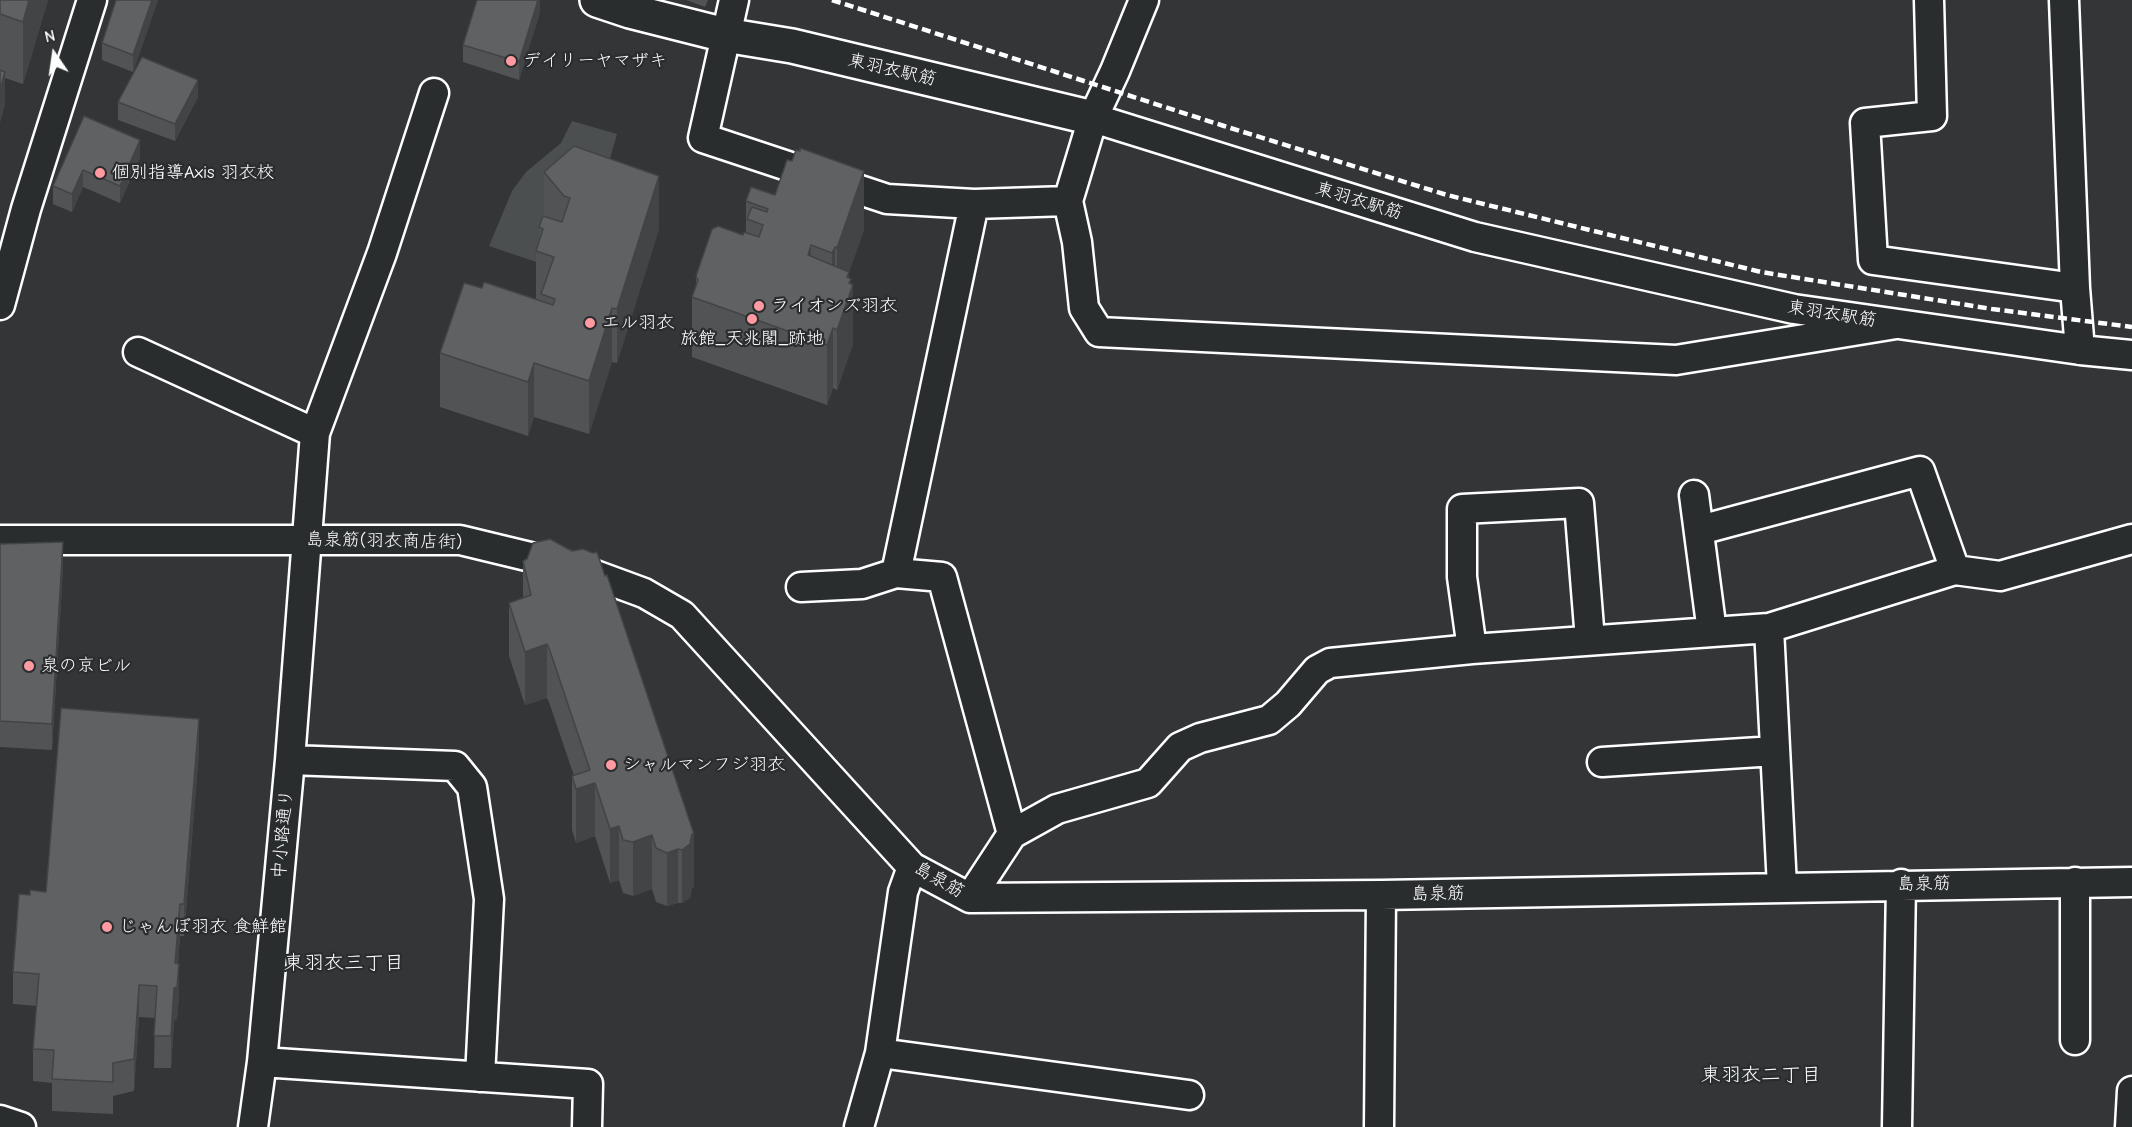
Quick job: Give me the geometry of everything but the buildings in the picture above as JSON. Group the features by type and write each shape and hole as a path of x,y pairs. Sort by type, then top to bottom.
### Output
{"street":[{"path":"0,305 26,209 92,0"},
{"name":"東羽衣駅筋","path":"597,0 630,11 725,35 792,46 1093,118 1475,237 1794,309 2080,351 2132,355"},
{"path":"734,0 703,138 887,199 974,204 1068,201"},
{"path":"1144,0 1093,118 1068,201 1077,242 1084,308 1099,332 1676,360 1896,324"},
{"path":"1929,0 1932,116 1865,123 1873,260 2075,288"},
{"path":"2064,0 2075,288 2080,351"},
{"name":"中小路通り","path":"253,1127 262,1062 290,760 315,433 382,253 434,93"},
{"path":"897,573 974,204"},
{"path":"138,352 315,433"},
{"path":"1700,530 1920,471 1955,570"},
{"path":"1694,495 1712,632"},
{"path":"1472,649 1462,577 1462,509 1579,503 1590,640"},
{"path":"970,898 1012,834 1058,809 1148,783 1180,747 1200,738 1269,720 1288,704 1317,670 1330,663 1472,649 1769,628 1955,570 2000,576 2132,539"},
{"name":"島泉筋(羽衣商店街)","path":"0,540 460,540 576,568 644,593 682,615 805,749"},
{"path":"801,587 862,584 897,573 942,577 1012,834"},
{"path":"1769,628 1782,887"},
{"name":"島泉筋","path":"805,749 912,867 970,898 1381,895 1902,884 2132,882"},
{"path":"1602,762 1775,751"},
{"path":"290,760 455,766 472,787 489,899 480,1077"},
{"path":"859,1127 880,1053 903,892 912,867"},
{"path":"2074,882 2075,1040"},
{"path":"1897,1127 1902,884"},
{"path":"1379,1127 1381,895"},
{"path":"880,1053 1189,1095"},
{"path":"262,1062 588,1084 587,1127"},
{"path":"2130,1127 2132,1091"},
{"path":"0,1120 21,1127"}],"shaded area":[{"path":"572,121 617,134 597,204 539,263 489,246 512,191 526,172 561,143"}],"railway":[{"path":"832,0 1447,195 1761,272 1992,309 2132,327"}],"place":[{"name":"デイリーヤマザキ","path":"511,61"},
{"name":"個別指導Axis 羽衣校","path":"100,173"},
{"name":"ライオンズ羽衣","path":"759,306"},
{"name":"旅館_天兆閣_跡地","path":"752,319"},
{"name":"エル羽衣","path":"590,323"},
{"name":"泉の京ビル","path":"29,666"},
{"name":"シャルマンフジ羽衣","path":"611,765"},
{"name":"じゃんぼ羽衣 食鮮館","path":"107,927"}],"district":[{"name":"東羽衣三丁目","path":"344,963"},
{"name":"東羽衣二丁目","path":"1761,1075"}]}
